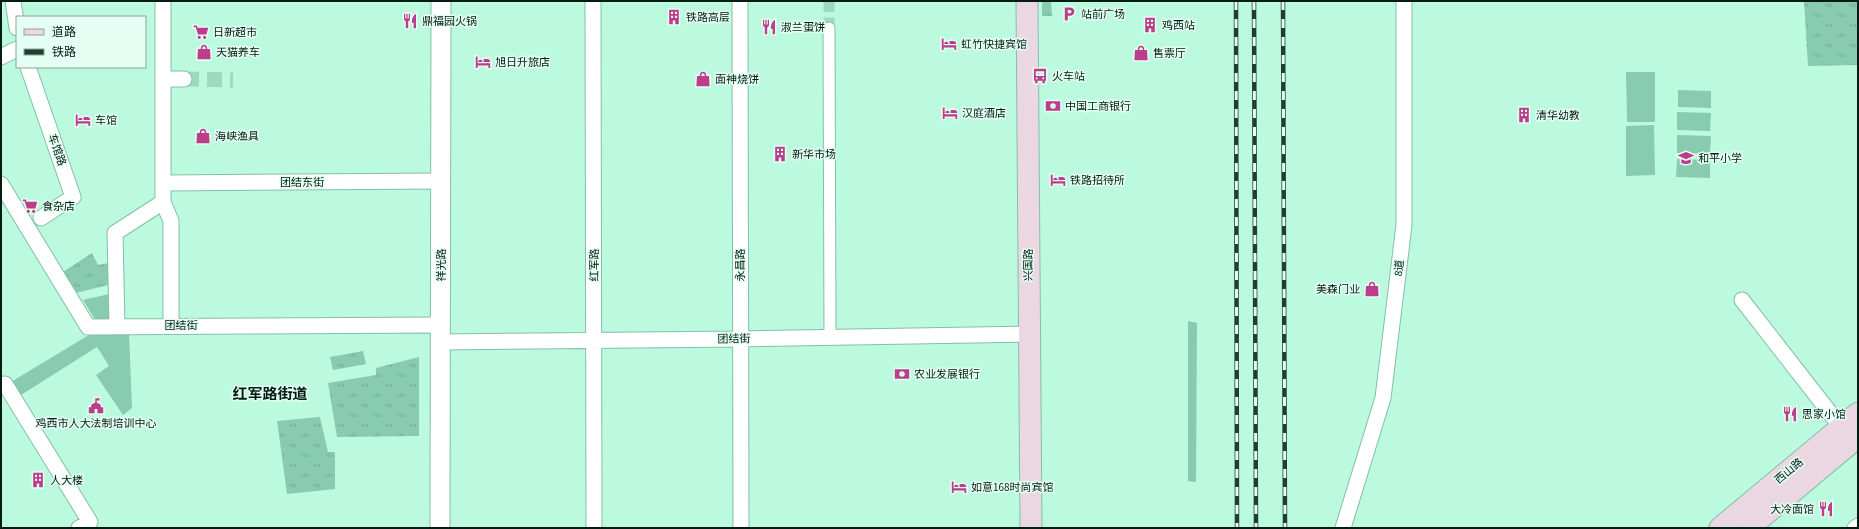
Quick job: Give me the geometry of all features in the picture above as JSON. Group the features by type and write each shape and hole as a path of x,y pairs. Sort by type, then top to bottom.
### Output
{"main road":[{"name":"兴国路","path":"1027,1 1030,528"},
{"name":"西山路","path":"1749,528 1849,432 1858,413"},
{"name":"西山路","path":"1720,528 1849,432"}],"street":[{"path":"13,1 16,21"},
{"path":"163,1 163,202 171,221 171,325"},
{"name":"祥光路","path":"440,528 441,1"},
{"name":"红军路","path":"593,1 594,528"},
{"name":"永昌路","path":"740,1 741,528"},
{"name":"8道","path":"1343,528 1383,398 1404,226 1404,1"},
{"path":"829,28 830,338"},
{"path":"1,57 16,50"},
{"name":"车馆路","path":"28,68 73,197 41,218"},
{"path":"163,78 184,79"},
{"name":"团结东街","path":"163,183 441,181"},
{"name":"团结街","path":"2,187 88,326 171,325 594,341 1028,334"},
{"path":"117,326 115,233 163,202"},
{"path":"1742,300 1849,432"},
{"path":"5,384 90,522 79,528"}],"green space":[{"path":"1042,1 1051,1 1052,16 1042,16"},
{"path":"1804,1 1858,1 1858,65 1808,66"},
{"path":"1626,72 1655,72 1655,122 1627,122"},
{"path":"1678,90 1711,91 1711,108 1678,107"},
{"path":"1677,112 1711,113 1710,131 1677,130"},
{"path":"1654,125 1655,175 1626,176 1626,126"},
{"path":"1677,135 1711,136 1710,154 1677,153"},
{"path":"1677,159 1710,160 1710,178 1676,177"},
{"path":"92,253 98,265 109,263 108,285 76,293 63,272"},
{"path":"109,294 111,320 96,321 83,300"},
{"path":"1188,321 1197,323 1196,482 1188,481"},
{"path":"92,333 129,333 132,408 123,415 96,375 109,366 97,347 21,395 11,382"},
{"path":"363,351 366,364 333,370 330,357"},
{"path":"419,357 419,436 337,437 328,383 376,375 376,368"},
{"path":"320,417 328,452 335,452 335,489 287,494 277,421"}],"tunnel":[{"path":"829,1 829,28"},
{"path":"184,79 233,80"}],"railway":[{"path":"1236,1 1237,528"},
{"path":"1254,1 1256,528"},
{"path":"1283,1 1285,528"}],"place":[{"name":"站前广场","path":"1069,14"},
{"name":"铁路高层","path":"674,17"},
{"name":"鼎福园火锅","path":"410,21"},
{"name":"鸡西站","path":"1150,25"},
{"name":"淑兰蛋饼","path":"769,27"},
{"name":"日新超市","path":"201,32"},
{"name":"虹竹快捷宾馆","path":"949,44"},
{"name":"天猫养车","path":"204,52"},
{"name":"售票厅","path":"1141,53"},
{"name":"旭日升旅店","path":"483,62"},
{"name":"火车站","path":"1040,76"},
{"name":"面神烧饼","path":"703,79"},
{"name":"中国工商银行","path":"1053,106"},
{"name":"汉庭酒店","path":"950,113"},
{"name":"清华幼教","path":"1524,115"},
{"name":"车馆","path":"83,120"},
{"name":"海峡渔具","path":"203,136"},
{"name":"新华市场","path":"780,154"},
{"name":"和平小学","path":"1686,158"},
{"name":"铁路招待所","path":"1058,180"},
{"name":"食杂店","path":"30,206"},
{"name":"美森门业","path":"1372,289"},
{"name":"农业发展银行","path":"902,374"},
{"name":"鸡西市人大法制培训中心","path":"96,406"},
{"name":"思家小馆","path":"1790,414"},
{"name":"人大楼","path":"38,480"},
{"name":"如意168时尚宾馆","path":"959,487"},
{"name":"大冷面馆","path":"1826,509"}],"district":[{"name":"红军路街道","path":"270,394"}]}
